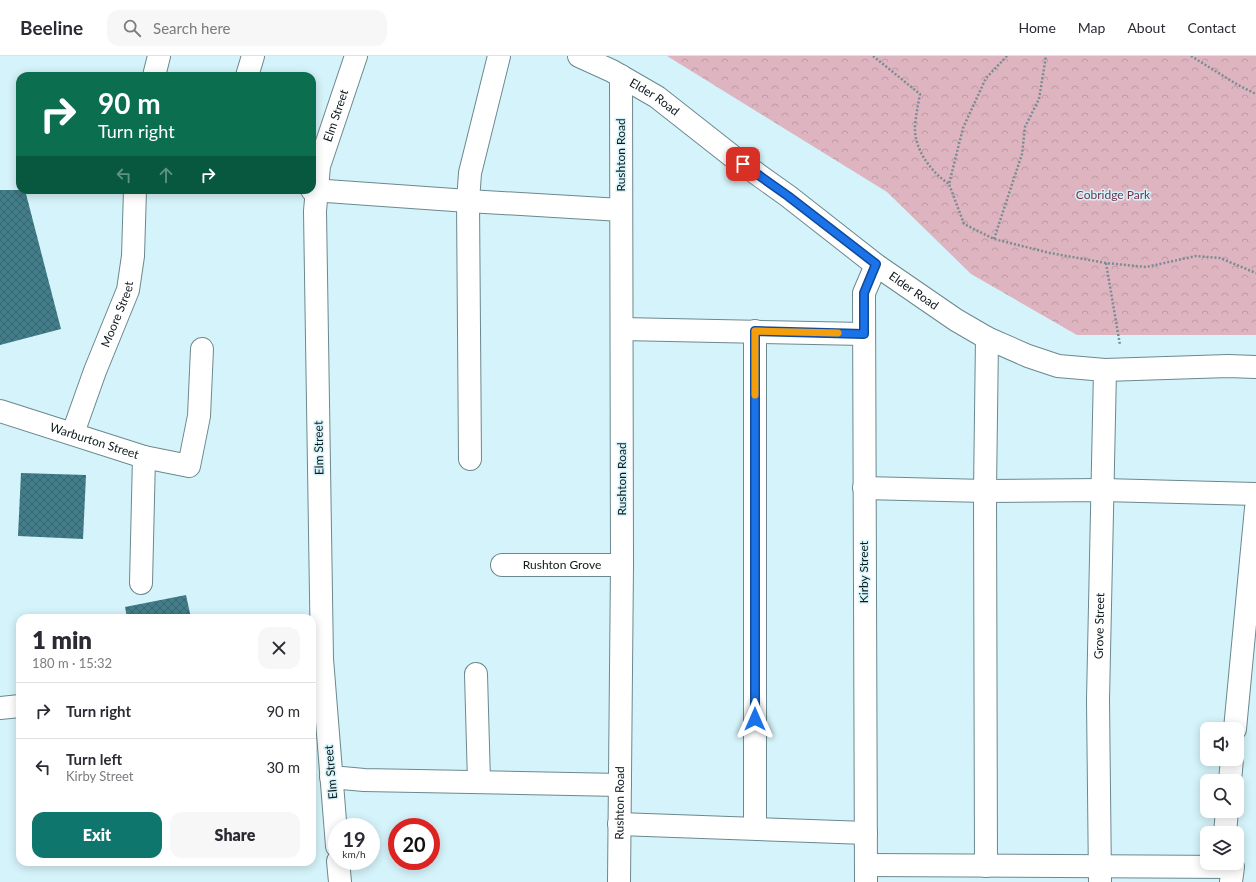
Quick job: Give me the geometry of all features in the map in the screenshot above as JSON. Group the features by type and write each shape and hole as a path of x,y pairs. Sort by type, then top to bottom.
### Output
{"street":[{"path":"155,72 159,56"},
{"path":"248,72 253,56"},
{"name":"Elm Street","path":"316,180 319,166 356,56"},
{"path":"470,459 468,201 470,173 499,56"},
{"name":"Elder Road","path":"579,56 621,76 657,97 711,140 788,196 876,264 956,320 987,338 1028,356 1058,366 1114,370 1248,367"},
{"name":"Rushton Road","path":"619,882 622,565 621,76"},
{"path":"316,190 621,210"},
{"name":"Moore Street","path":"73,433 95,371 128,290 133,256 135,194"},
{"name":"Elm Street","path":"314,194 322,659 335,818"},
{"name":"Kirby Street","path":"866,874 864,293 876,264"},
{"path":"622,329 864,334"},
{"path":"754,828 755,331"},
{"path":"986,866 985,491 987,338"},
{"name":"Warburton Street","path":"0,410 144,457 189,466 199,416 202,349"},
{"name":"Grove Street","path":"1100,874 1098,700 1103,490 1114,370"},
{"path":"141,583 144,457"},
{"path":"864,488 985,491 1103,490 1256,494"},
{"path":"1236,722 1256,508"},
{"name":"Rushton Grove","path":"502,565 622,565"},
{"path":"476,674 479,782"},
{"path":"0,708 16,706"},
{"path":"331,777 364,780 620,785"},
{"path":"619,824 866,833"},
{"path":"866,874 986,866 1100,874 1225,871"},
{"path":"339,870 340,882"}],"path":[{"path":"873,56 920,94 915,128 920,153 938,177 948,184 964,224 994,239 1050,253 1106,263 1146,267 1196,256 1220,258 1256,273"},
{"path":"948,184 966,121 986,78 1007,56"},
{"path":"994,239 1022,154 1025,127 1040,99 1046,56"},
{"path":"1191,56 1238,86 1256,94"},
{"path":"1106,263 1114,370"}],"green space":[{"name":"Cobridge Park","path":"667,56 1256,56 1256,335 1077,335 971,274 887,192"}],"building":[{"path":"0,190 16,190 16,194 26,194 61,329 0,345"},
{"path":"21,473 86,475 83,539 18,536"},
{"path":"186,595 190,614 126,614 125,607"}],"slow traffic":[{"path":"755,395 755,331 838,333"}],"route":[{"path":"743,164 788,196 876,264 864,293 864,334 755,331 755,719"}]}
